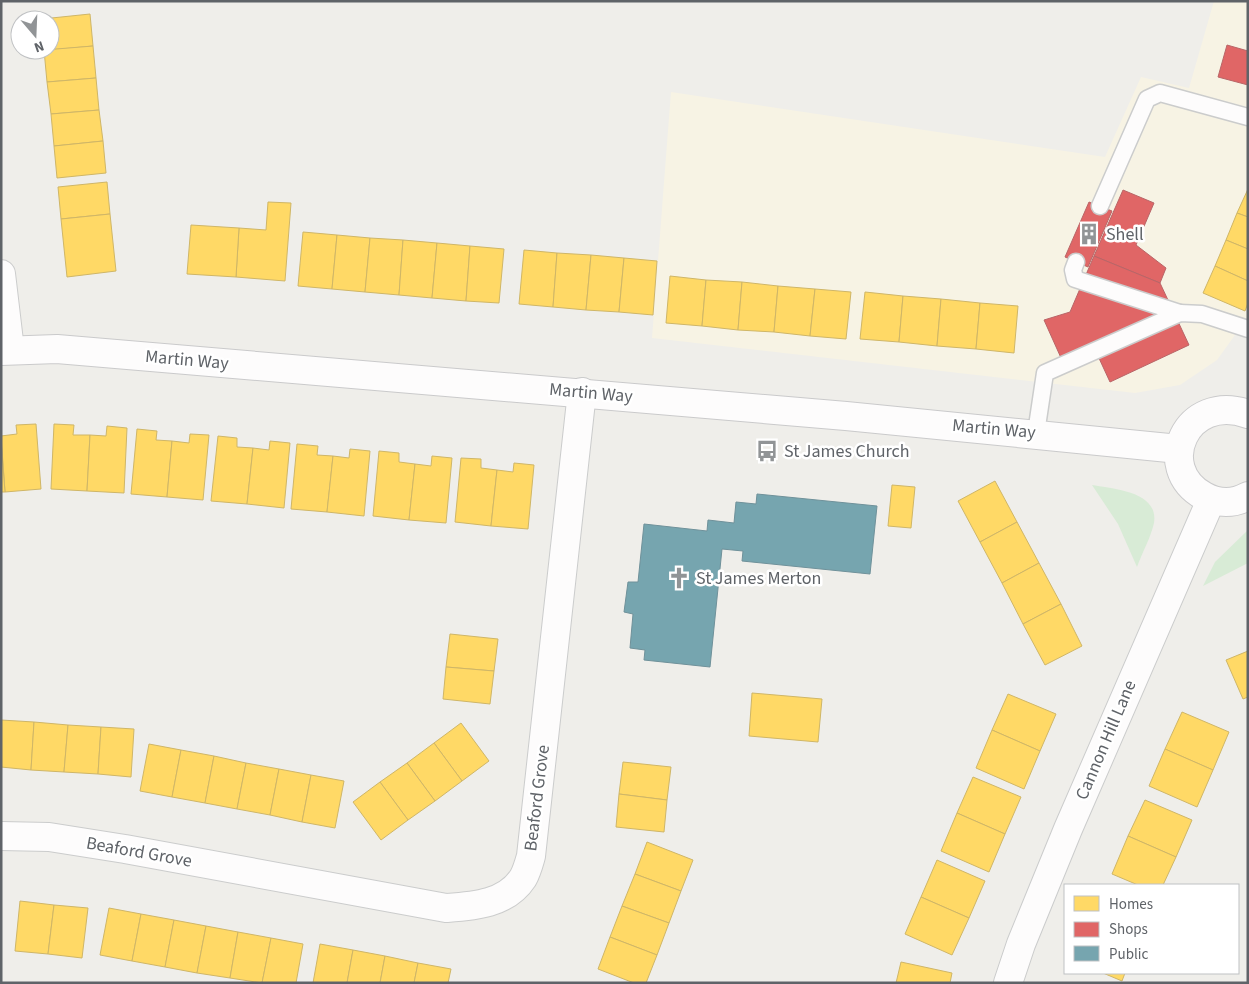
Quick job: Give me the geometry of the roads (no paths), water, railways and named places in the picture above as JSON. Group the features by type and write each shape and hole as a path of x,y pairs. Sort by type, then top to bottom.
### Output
{"street":[{"path":"1,274 6,350"},
{"name":"Martin Way","path":"6,350 57,349 582,392 1036,433 1179,449"},
{"name":"Beaford Grove","path":"1,836 49,837 124,849 446,908 481,906 508,894 523,878 531,856 582,392"},
{"path":"1248,414 1223,409 1199,417 1183,436 1179,449 1180,465 1186,480 1196,492 1210,500 1226,502 1248,496"},
{"name":"Cannon Hill Lane","path":"1008,983 1021,944 1068,829 1210,500"}],"lane":[{"path":"1100,206 1147,99 1160,93 1248,117"},
{"path":"1076,262 1073,270 1075,279 1180,313 1202,314 1248,329"},
{"path":"1036,433 1045,373 1180,313"}],"place":[{"name":"Shell","path":"1089,234"},
{"name":"St James Church","path":"767,451"},
{"name":"St James Merton","path":"679,578"}]}
